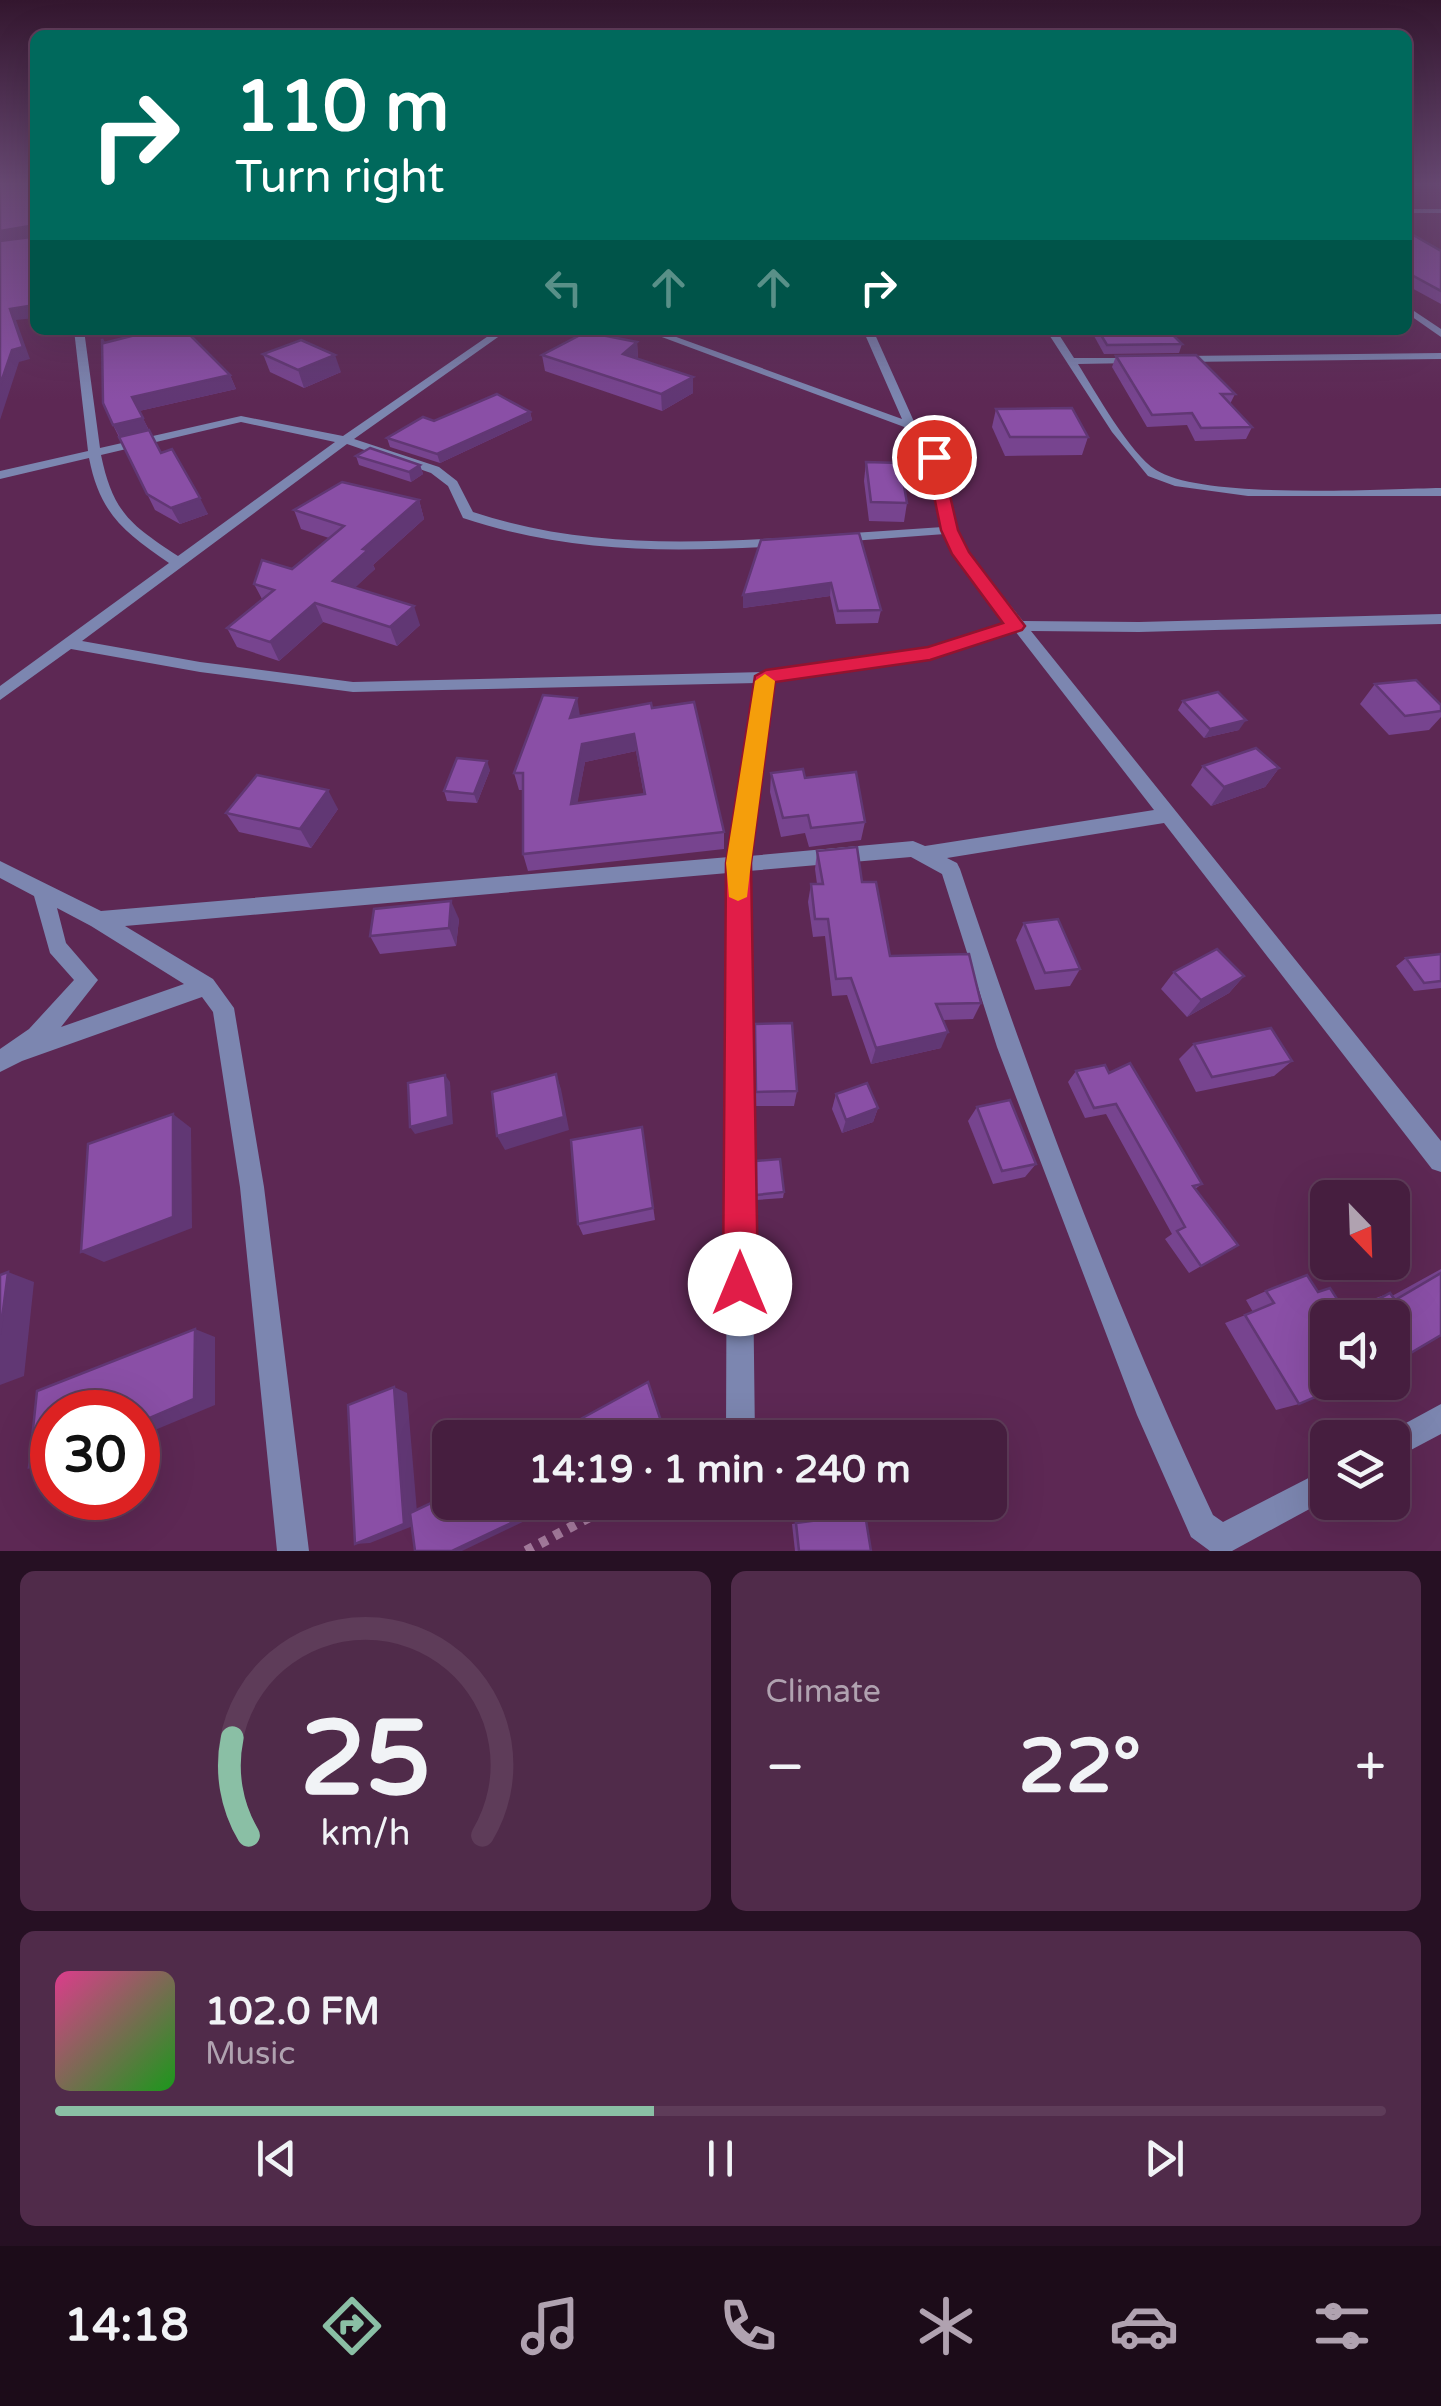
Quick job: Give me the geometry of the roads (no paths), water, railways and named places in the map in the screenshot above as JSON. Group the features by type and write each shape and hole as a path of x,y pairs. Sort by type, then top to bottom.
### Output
{"street":[{"path":"1412,313 1441,334"},
{"path":"80,335 94,452 109,506 139,536 179,563"},
{"path":"0,694 345,440 496,335"},
{"path":"662,335 912,426"},
{"path":"870,335 912,426 934,457 950,530 961,554 1441,1160"},
{"path":"1054,335 1151,473 1184,485 1226,491 1441,492"},
{"path":"1168,360 1441,356"},
{"path":"1071,361 1149,360"},
{"path":"0,475 240,419 345,440 435,470 453,484 468,515 510,532 619,547 795,541"},
{"path":"814,540 950,530"},
{"path":"70,644 200,668 353,687 766,676 930,654 1016,626 1139,627 1441,619"},
{"path":"742,1420 738,863 766,676"},
{"path":"926,854 1170,815"},
{"path":"99,920 913,849 926,854 950,869 1008,1048 1151,1415 1202,1526 1221,1540 1310,1493"},
{"path":"0,869 99,920 206,986 223,1008 252,1188 292,1551"},
{"path":"8,1057 64,1008 87,980 57,947 42,888"},
{"path":"8,1057 206,986"},
{"path":"1410,1436 1441,1418"}]}
